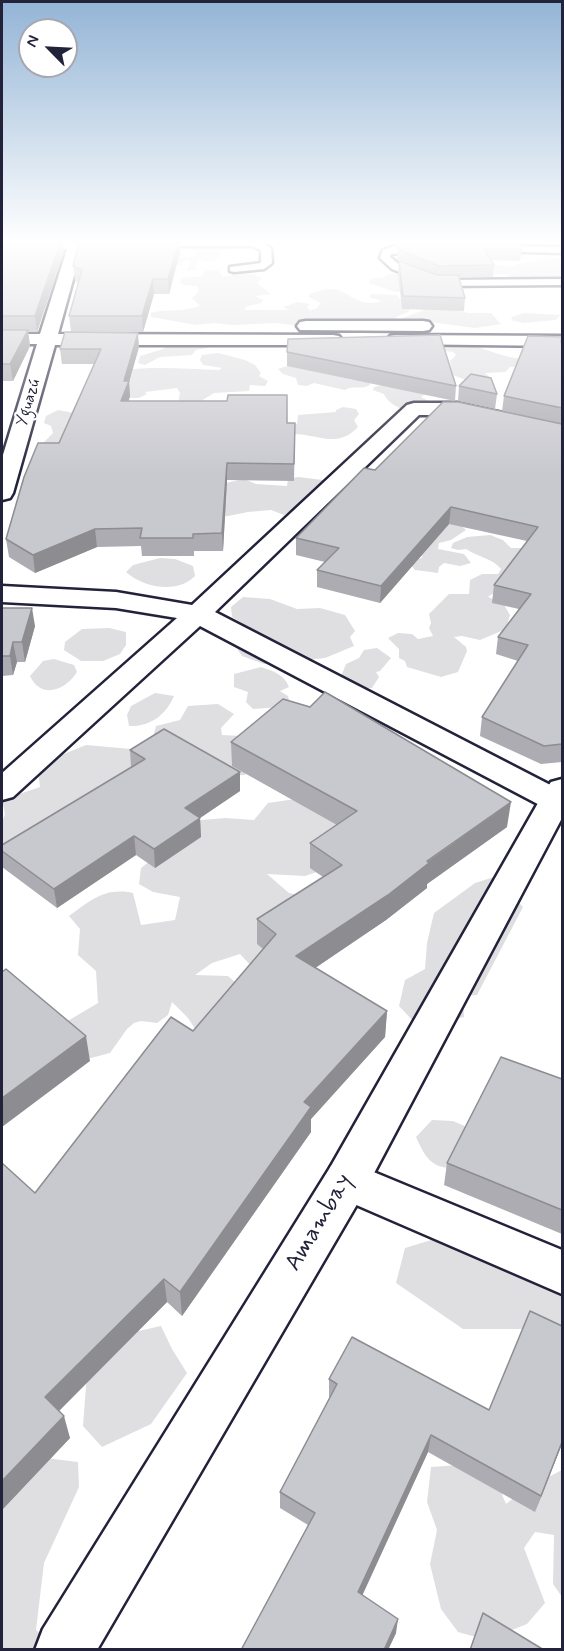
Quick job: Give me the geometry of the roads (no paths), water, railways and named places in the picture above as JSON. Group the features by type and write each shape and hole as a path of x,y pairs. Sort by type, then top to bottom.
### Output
{"street":[{"name":"Yguazú","path":"2,493 53,320"},
{"path":"2,326 50,332 562,341"},
{"path":"2,339 50,332 562,327"},
{"path":"2,790 198,614 414,409 456,410 562,432"},
{"path":"2,594 116,600 198,614 560,798"},
{"name":"Amambay","path":"64,1650 347,1180 560,798"},
{"path":"347,1180 562,1272"}]}
